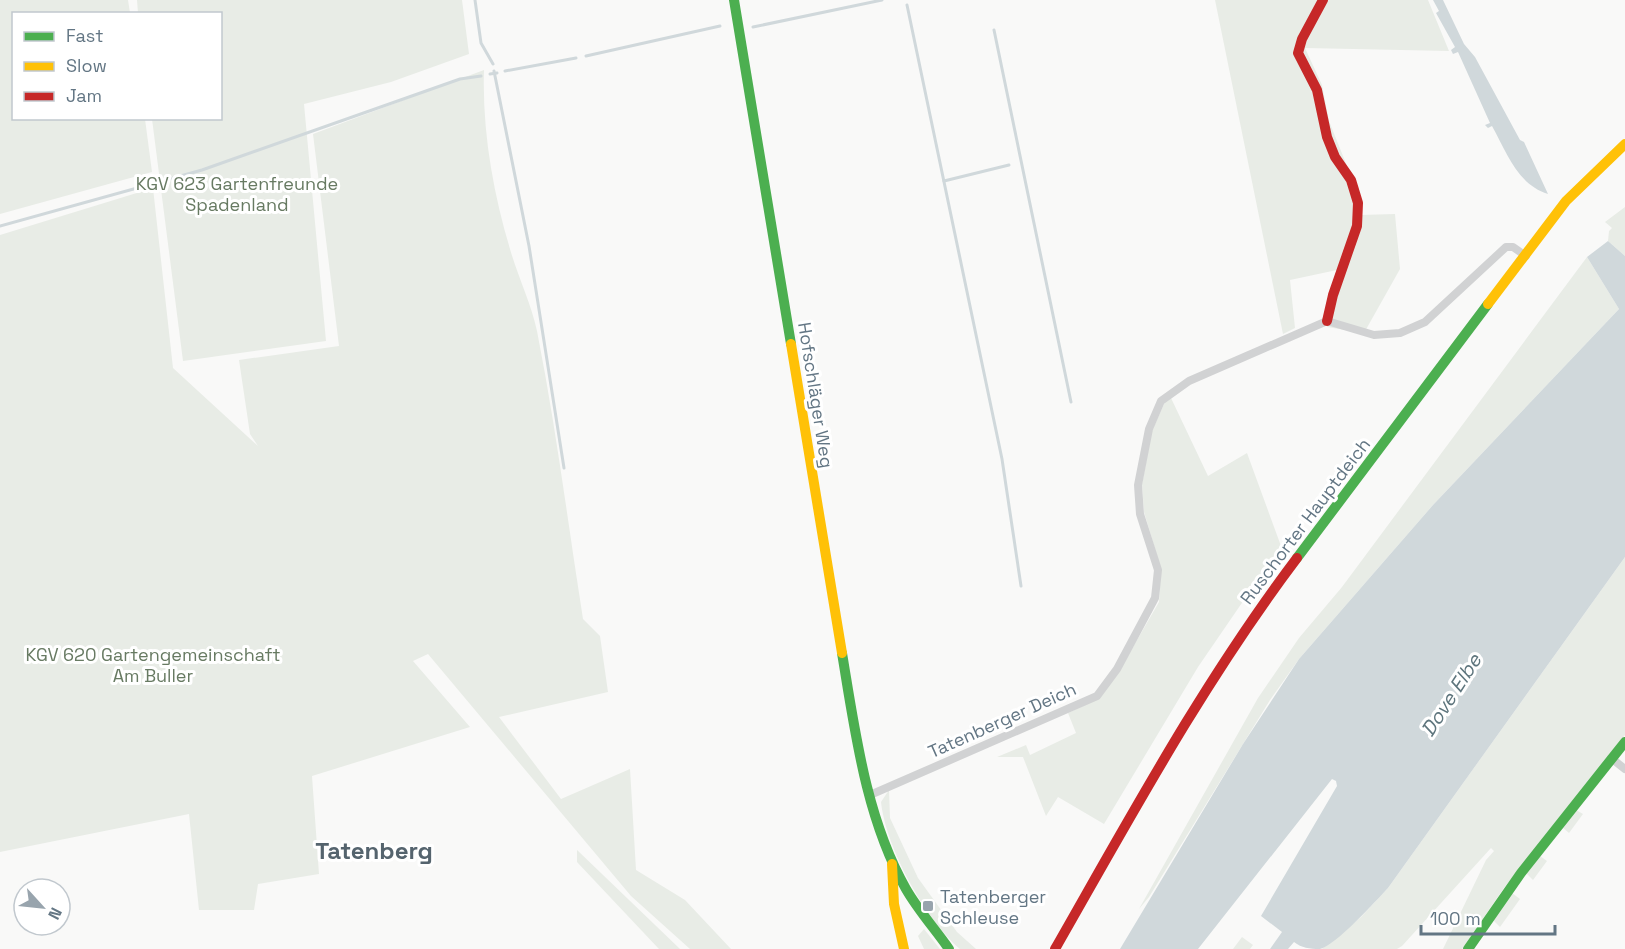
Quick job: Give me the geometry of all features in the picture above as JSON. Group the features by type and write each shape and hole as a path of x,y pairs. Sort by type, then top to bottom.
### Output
{"street":[{"name":"Hofschläger Weg","path":"734,0 843,657 870,795 892,860"},
{"path":"1323,0 1302,39 1298,53 1317,90 1335,157 1351,180 1358,203 1357,226 1333,295 1327,321 1374,335 1400,333 1425,322 1506,247 1513,247 1526,256"},
{"name":"Ruschorter Hauptdeich","path":"1055,949 1230,650 1566,201 1625,144"},
{"name":"Tatenberger Deich","path":"870,795 1097,696 1117,669 1155,598 1158,570 1140,514 1138,485 1149,429 1161,402 1189,381 1327,321"},
{"path":"1468,949 1515,881 1625,742"},
{"path":"1611,758 1625,769"},
{"path":"892,860 892,890 904,949"},
{"path":"892,860 919,910 950,949"}],"green space":[{"path":"0,0 128,0 130,12 12,12 12,120 145,120 152,172 0,214"},
{"name":"KGV 623 Gartenfreunde Spadenland","path":"137,0 462,0 469,54 391,82 304,104 326,341 183,361 152,120 222,120 222,12 138,12"},
{"path":"1215,0 1428,0 1449,51 1305,48 1322,85 1329,121 1361,201 1360,215 1395,214 1400,269 1364,333 1327,327 1337,270 1290,280 1295,328 1283,334"},
{"name":"KGV 620 Gartengemeinschaft Am Buller","path":"484,70 487,138 498,205 537,331 583,619 600,636 608,692 499,717 561,799 630,769 636,870 685,900 731,949 690,949 631,896 428,654 413,661 470,727 312,776 319,874 258,884 254,910 199,910 189,814 0,852 0,235 153,188 173,368 258,446 250,434 239,360 339,346 313,134"},
{"path":"1625,207 1625,256 1608,241 1609,231 1612,228 1605,222"},
{"path":"1587,257 1619,309 1433,505 1299,659 1270,700 1149,897 1139,909 1258,698 1299,638 1342,587"},
{"path":"1171,398 1208,476 1247,453 1281,546 1198,667 1104,824 1058,797 1046,816 1023,757 997,757 1026,745 1030,755 1076,733 1068,713 1098,699 1118,673 1159,602 1161,569 1144,512 1142,484 1152,431 1165,402"},
{"path":"1625,557 1625,735 1504,888 1462,949 1443,949 1486,860 1494,851 1491,848 1397,949 1322,949 1361,917 1388,888"},
{"path":"889,790 890,818 918,878 957,932 976,949 960,949 947,936 909,882 884,820 881,802"},
{"path":"1576,810 1583,814 1569,833 1562,827"},
{"path":"577,850 680,949 659,949 577,862"},
{"path":"1540,856 1547,861 1533,880 1526,873"},
{"path":"1512,893 1520,899 1500,927 1493,920"},
{"path":"924,929 940,949 924,949 918,936"},
{"path":"1242,937 1253,945 1250,949 1233,949"}],"water":[{"path":"1433,0 1443,0 1464,44 1475,57 1520,140 1524,142 1548,194 1528,183 1508,157 1492,126 1488,128 1485,125 1490,123 1458,52 1453,54 1451,50 1455,47 1436,13 1439,11"},
{"name":"Dove Elbe","path":"1608,241 1625,256 1625,557 1388,888 1335,940 1320,949 1306,948 1294,942 1288,949 1270,949 1282,932 1261,916 1337,786 1336,781 1332,779 1198,949 1120,949 1243,744 1299,659 1433,505 1619,309 1587,257"}],"waterway":[{"path":"475,0 481,43 493,64"},
{"path":"753,27 882,0"},
{"path":"907,5 1002,459 1021,586"},
{"path":"586,56 720,26"},
{"path":"994,30 1071,402"},
{"path":"505,71 576,58"},
{"path":"494,71 529,246 564,468"},
{"path":"490,74 497,73"},
{"path":"0,226 202,170 460,79 481,76"},
{"path":"944,181 1009,165"}],"traffic: fast":[{"path":"734,0 791,344"},
{"path":"1297,558 1488,304"},
{"path":"842,653 864,774 881,834 906,889 949,949"},
{"path":"1468,949 1521,873 1625,742"}],"traffic: slow":[{"path":"1488,304 1566,201 1625,144"},
{"path":"791,344 842,653"},
{"path":"892,864 894,904 904,949"}],"traffic: jam":[{"path":"1323,0 1302,39 1298,53 1317,90 1327,137 1335,157 1351,180 1358,203 1357,226 1333,295 1327,321"},
{"path":"1055,949 1140,799 1200,701 1231,652 1297,558"}],"place":[{"name":"Tatenberger Schleuse","path":"928,906"}],"district":[{"name":"Tatenberg","path":"374,850"}]}
